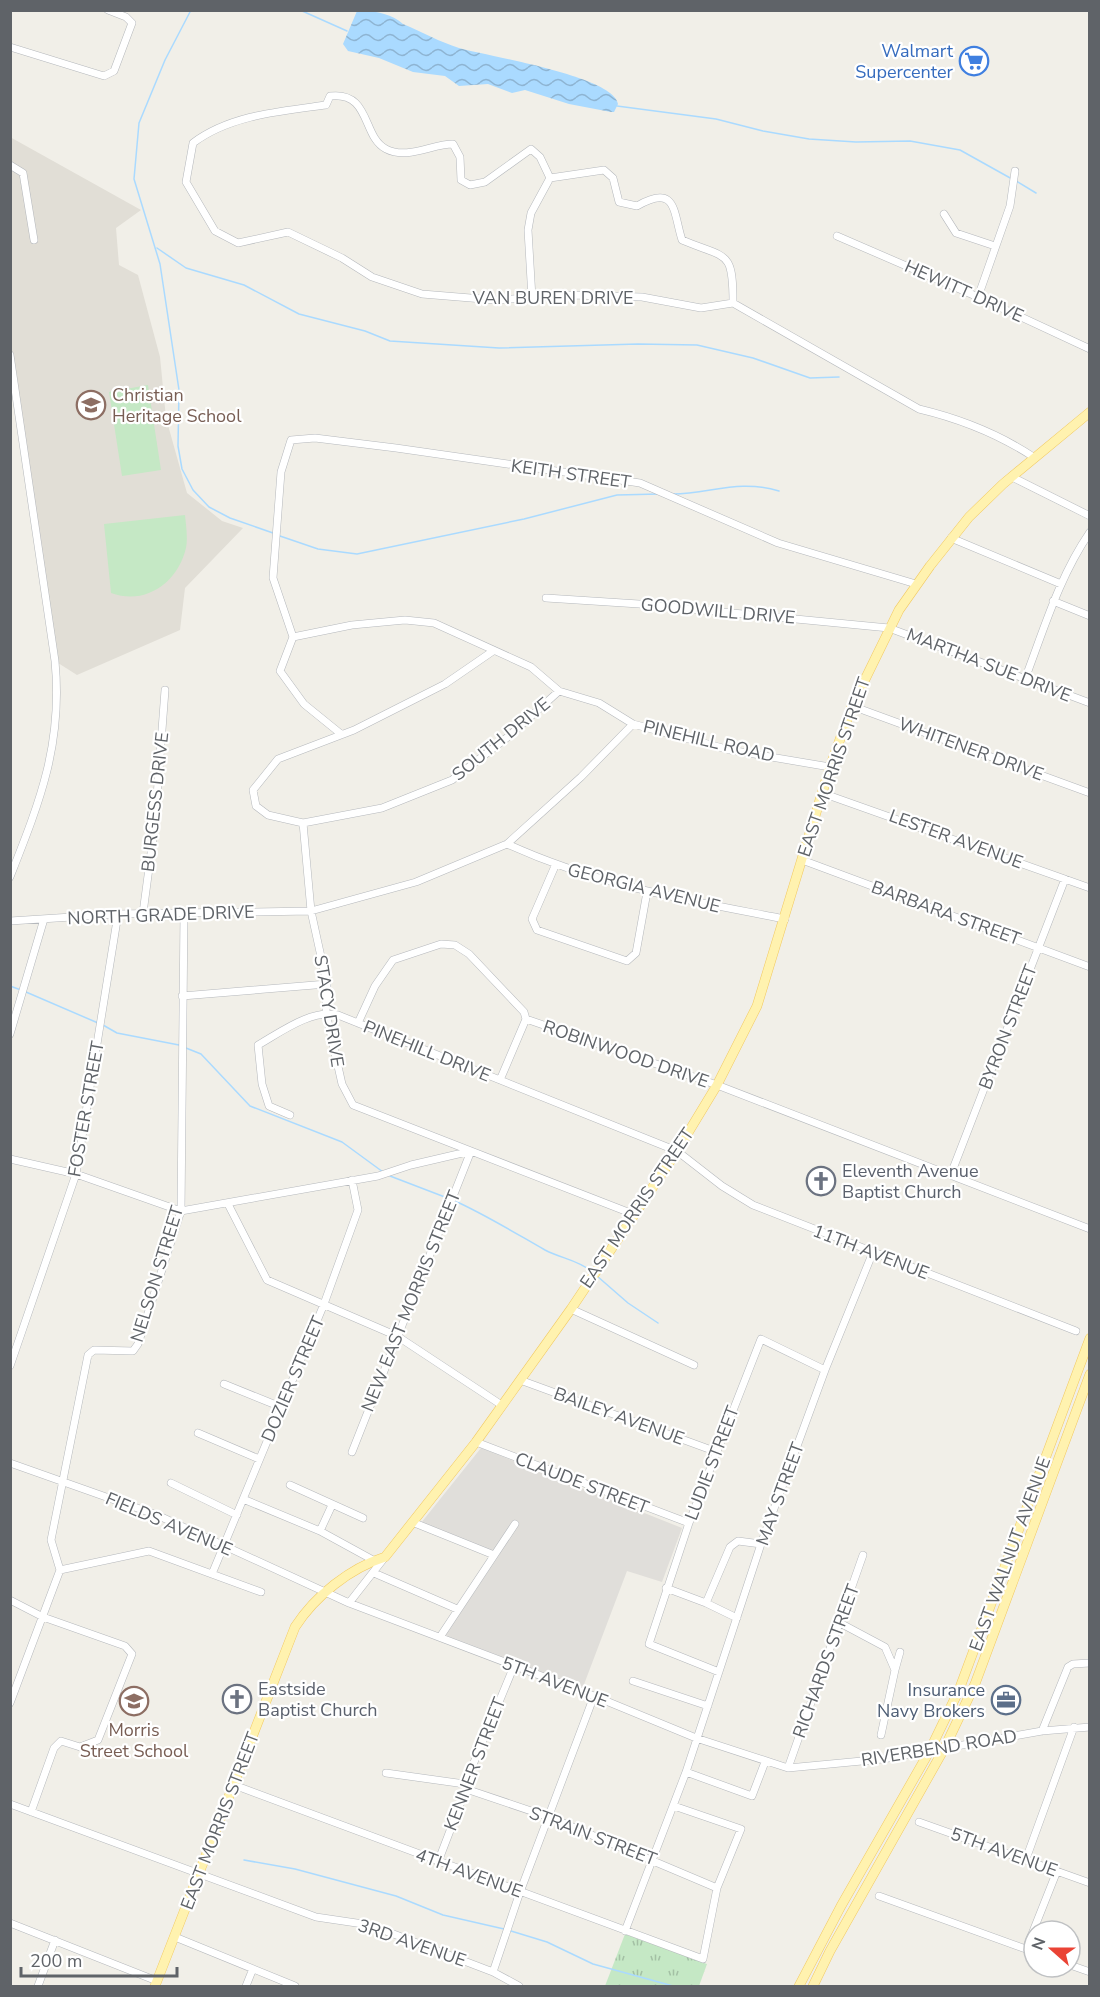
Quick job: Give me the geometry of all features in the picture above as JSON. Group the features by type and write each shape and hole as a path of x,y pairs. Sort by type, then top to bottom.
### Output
{"main road":[{"name":"EAST MORRIS STREET","path":"156,1984 295,1627 324,1593 374,1560 385,1557 476,1442 500,1404 571,1309 677,1151 717,1085 757,1006 830,767 852,706 888,628 951,538 981,505 1089,412"},
{"name":"EAST WALNUT AVENUE","path":"799,1986 841,1906 929,1752 975,1651 1089,1338"},
{"name":"EAST WALNUT AVENUE","path":"813,1986 830,1951 944,1749 975,1684 1089,1374"},
{"path":"1052,1438 1064,1443"}],"street":[{"path":"10,47 104,76 114,71 132,23 126,17 108,10"},
{"name":"VAN BUREN DRIVE","path":"550,178 540,157 531,149 486,182 470,185 460,180 460,157 453,144 399,153 385,149 376,141 365,114 353,102 340,95 330,96 326,105 257,115 202,136 193,143 186,182 215,231 238,243 288,232 342,258 372,277 422,294 495,300 572,295 642,297 701,308 733,303"},
{"path":"10,165 23,173 34,240"},
{"path":"532,297 528,230 531,213 550,178 604,170 613,178 619,202 637,206 648,199 662,197 672,203 677,213 682,240 717,252 733,267 733,303 919,409 992,432 1035,458"},
{"path":"978,297 1010,206 1015,171"},
{"path":"944,214 956,233 995,246"},
{"name":"HEWITT DRIVE","path":"837,236 978,297 1089,349"},
{"path":"10,355 55,661 57,703 52,754 47,776 10,877"},
{"name":"KEITH STREET","path":"292,637 273,578 281,472 291,440 315,438 640,483 786,546 916,585"},
{"path":"1012,477 1089,516"},
{"path":"1025,679 1053,601 1077,549 1089,532"},
{"path":"951,538 1061,584"},
{"name":"GOODWILL DRIVE","path":"546,598 639,604 888,628"},
{"path":"1053,601 1089,616"},
{"name":"PINEHILL ROAD","path":"292,637 352,625 405,620 435,623 531,667 558,691 599,703 633,723 730,750 830,767"},
{"name":"MARTHA SUE DRIVE","path":"888,628 1089,703"},
{"path":"292,637 280,671 304,704 342,734"},
{"path":"303,823 268,815 256,806 253,790 278,759 342,734 445,684 493,651"},
{"name":"BURGESS DRIVE","path":"143,913 158,795 165,690"},
{"name":"SOUTH DRIVE","path":"303,823 382,808 452,780 509,736 558,691"},
{"name":"WHITENER DRIVE","path":"852,706 1089,793"},
{"name":"NORTH GRADE DRIVE","path":"10,921 143,913 311,911 416,882 507,844 589,769 633,723"},
{"name":"LESTER AVENUE","path":"822,793 1089,888"},
{"name":"STACY DRIVE","path":"303,823 311,911 327,984 326,1013 342,1084 353,1105 633,1214"},
{"name":"GEORGIA AVENUE","path":"507,844 555,866 647,892 785,919"},
{"name":"BARBARA STREET","path":"802,860 1089,967"},
{"path":"555,866 532,919 537,930 627,961 636,953 647,892"},
{"name":"BYRON STREET","path":"951,1174 1065,879"},
{"name":"NELSON STREET","path":"63,1482 88,1355 94,1350 133,1351 138,1344 181,1211 184,913"},
{"name":"FOSTER STREET","path":"10,1366 76,1174 118,914"},
{"path":"10,1034 44,919"},
{"name":"ROBINWOOD DRIVE","path":"358,1023 375,986 393,960 441,944 455,945 480,963 524,1012 526,1019 717,1085 1089,1229"},
{"path":"182,996 327,984"},
{"path":"290,1115 269,1106 262,1084 258,1045 298,1023 326,1013"},
{"name":"PINEHILL DRIVE","path":"326,1013 358,1023 677,1151"},
{"path":"500,1080 526,1019"},
{"path":"10,1159 76,1174 181,1211 378,1176 411,1165 471,1151"},
{"name":"NEW EAST MORRIS STREET","path":"352,1452 471,1151"},
{"name":"11TH AVENUE","path":"677,1151 722,1186 753,1205 1076,1331"},
{"name":"DOZIER STREET","path":"212,1574 324,1304 358,1210 352,1180"},
{"path":"228,1204 267,1280 397,1336 500,1404"},
{"name":"MAY STREET","path":"625,1931 686,1772 761,1544 825,1370 873,1252"},
{"path":"571,1309 694,1365"},
{"name":"LUDIE STREET","path":"719,1672 649,1644 666,1588 761,1339 825,1370"},
{"name":"BAILEY AVENUE","path":"520,1380 717,1452"},
{"path":"224,1384 281,1407"},
{"path":"198,1433 259,1459"},
{"name":"CLAUDE STREET","path":"476,1442 689,1523"},
{"name":"FIELDS AVENUE","path":"10,1463 157,1515 324,1593"},
{"path":"10,1703 60,1570 51,1540 63,1482"},
{"path":"171,1483 237,1515"},
{"path":"290,1485 363,1518"},
{"path":"243,1499 321,1531 374,1560"},
{"path":"321,1531 332,1504"},
{"path":"412,1522 494,1554"},
{"path":"440,1637 515,1524"},
{"path":"706,1603 730,1547 738,1541 761,1544"},
{"path":"60,1570 148,1551 261,1592"},
{"name":"RICHARDS STREET","path":"788,1768 863,1555"},
{"path":"349,1603 385,1557"},
{"path":"374,1573 457,1610"},
{"path":"666,1588 737,1618"},
{"name":"5TH AVENUE","path":"324,1593 594,1696 696,1738 788,1768"},
{"path":"10,1600 43,1617 125,1646 132,1654 99,1740 80,1747 61,1741 54,1748 31,1812"},
{"path":"840,1623 885,1647 900,1652"},
{"path":"885,1647 895,1670"},
{"path":"890,1658 900,1652"},
{"path":"881,1735 900,1652"},
{"path":"1042,1731 1068,1667 1073,1664 1089,1663"},
{"name":"KENNER STREET","path":"438,1862 465,1786 514,1666"},
{"path":"633,1681 708,1706"},
{"path":"494,1972 520,1892 594,1696"},
{"path":"1026,1859 1074,1727"},
{"name":"RIVERBEND ROAD","path":"788,1768 929,1752 1042,1731 1089,1727"},
{"path":"686,1772 752,1796 765,1762"},
{"name":"STRAIN STREET","path":"386,1773 465,1786 652,1858 717,1888"},
{"name":"4TH AVENUE","path":"234,1785 703,1959 717,1888"},
{"name":"3RD AVENUE","path":"10,1804 316,1917 370,1924 494,1972 519,1986"},
{"path":"674,1806 741,1829 717,1888"},
{"name":"5TH AVENUE","path":"919,1822 1089,1883"},
{"path":"1041,1919 1057,1871"},
{"path":"879,1896 1022,1948"},
{"path":"10,1923 156,1984"},
{"path":"175,1937 252,1971 295,1986"},
{"path":"38,1986 55,1940"},
{"path":"246,1986 252,1971"}],"shaded area":[{"name":"Christian Heritage School","path":"10,137 141,210 116,228 119,265 138,275 160,357 166,418 187,493 222,521 243,528 185,588 180,630 77,675 55,661 11,350"},
{"path":"481,1448 682,1528 662,1582 627,1571 583,1687 444,1637 500,1554 421,1523"}],"green space":[{"path":"148,385 161,470 122,476 109,392"},
{"path":"185,515 186,548 176,571 168,581 159,588 136,596 111,593 104,524"},
{"path":"625,1934 707,1964 699,1986 605,1986"}],"water":[{"path":"357,11 388,15 403,24 459,48 573,76 611,94 618,104 614,112 611,112 569,104 525,90 512,93 488,84 459,86 445,76 413,72 379,58 348,51 343,44"}],"waterway":[{"path":"191,10 165,60 139,123 134,179 160,264 179,390 178,446 182,469 193,490 209,507 230,518 273,533"},
{"path":"300,10 347,31"},
{"path":"617,106 716,119 763,131 809,139 856,142 910,141 960,150 1012,179"},
{"path":"1016,181 1036,193"},
{"path":"157,248 186,268 244,285 299,314 365,331 390,341 499,348 638,344 697,345 753,358 810,378 839,377"},
{"path":"673,494 738,486 779,491"},
{"path":"280,536 318,549 357,554 524,519 617,495 659,494"},
{"path":"10,986 21,990"},
{"path":"26,992 98,1023"},
{"path":"103,1025 117,1033 179,1045"},
{"path":"186,1048 201,1054 250,1106 342,1142 383,1172"},
{"path":"390,1176 450,1199"},
{"path":"455,1201 545,1250 591,1271"},
{"path":"597,1276 628,1303 658,1323"},
{"path":"244,1860 295,1869 396,1896 443,1915 504,1929"},
{"path":"511,1931 547,1942 593,1964 673,1986"}],"place":[{"name":"Walmart Supercenter","path":"974,61"},
{"name":"Christian Heritage School","path":"91,405"},
{"name":"Eleventh Avenue Baptist Church","path":"821,1181"},
{"name":"Eastside Baptist Church","path":"237,1699"},
{"name":"Insurance Navy Brokers","path":"1006,1700"},
{"name":"Morris Street School","path":"134,1701"}]}
